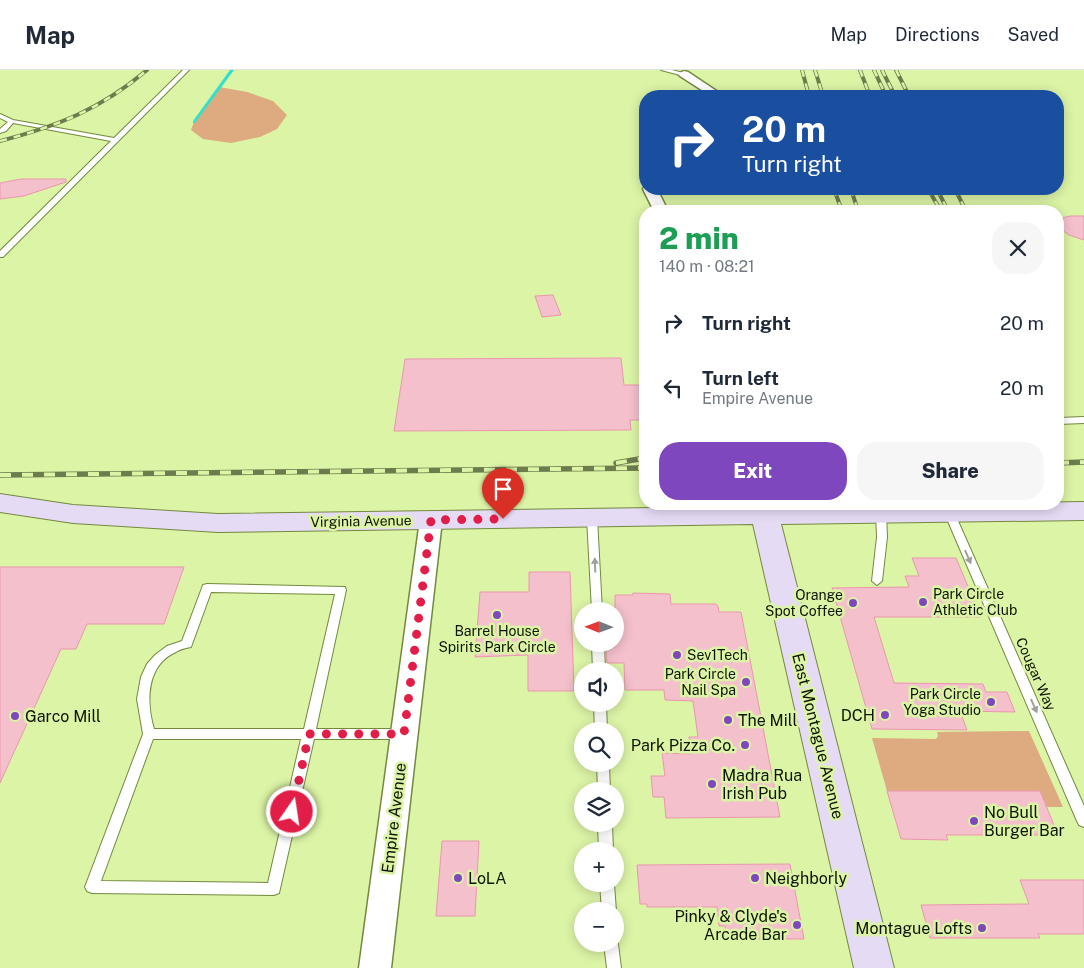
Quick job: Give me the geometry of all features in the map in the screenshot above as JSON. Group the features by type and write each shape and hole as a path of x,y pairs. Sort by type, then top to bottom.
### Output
{"street":[{"path":"684,74 709,90"},
{"name":"Virginia Avenue","path":"0,503 72,514 218,523 592,518 764,510 881,513 1084,511"},
{"name":"East Montague Avenue","path":"764,510 874,968"},
{"name":"Empire Avenue","path":"375,968 431,520"}],"lane":[{"path":"0,255 186,70"},
{"path":"664,70 684,74"},
{"path":"0,116 12,121 116,140"},
{"path":"0,131 4,130 12,121"},
{"path":"1064,421 1084,420"},
{"name":"Cougar Way","path":"949,512 1084,821"},
{"path":"877,581 882,537 881,513"},
{"path":"592,518 596,602"},
{"path":"207,588 341,590 309,734 274,889 92,887 149,734 143,715 143,685 152,666 168,651 187,644 207,588"},
{"path":"149,734 404,734"},
{"path":"612,952 614,968"}],"shaded area":[{"path":"219,87 247,92 273,101 287,115 277,129 260,137 231,143 203,139 191,130 194,122"},
{"path":"1029,731 1063,807 1047,807 1040,791 887,791 872,738 936,739 938,736 937,732"}],"building":[{"path":"21,179 66,179 66,182 24,196 0,199 0,183"},
{"path":"1084,216 1084,240 1064,231 1064,218"},
{"path":"553,295 561,315 542,317 535,296"},
{"path":"621,358 624,385 639,385 639,420 630,420 631,430 394,431 405,359"},
{"path":"912,558 956,558 981,617 874,617 894,683 983,684 986,692 1007,692 1015,712 960,711 967,730 872,729 832,588 909,587 905,576 919,576"},
{"name":"Garco Mill","path":"0,567 184,567 164,624 87,624 76,649 61,649 0,783"},
{"path":"529,572 570,572 574,691 528,691 528,655 475,657 480,592 529,592"},
{"path":"633,593 670,594 671,604 716,604 719,612 741,612 780,817 666,818 664,797 653,797 651,776 665,776 662,753 691,754 689,737 698,737 693,701 665,700 664,690 625,690 624,662 607,662 606,652 624,652 624,602 615,602 615,595 633,595"},
{"name":"No Bull Burger Bar","path":"887,791 1040,791 1058,835 946,835 948,840 901,839"},
{"name":"LoLA","path":"442,841 479,841 475,916 436,916"},
{"path":"790,864 804,939 727,939 725,926 719,926 717,907 647,907 647,904 640,904 637,865"},
{"path":"1020,880 1084,880 1084,934 1038,934 1040,938 930,938 921,905 1029,904"}],"waterway":[{"path":"194,122 232,70"}],"railway":[{"path":"0,141 41,129 96,106 130,84 147,70"},
{"path":"802,70 807,90"},
{"path":"815,70 821,90"},
{"path":"860,70 868,90"},
{"path":"874,70 883,90"},
{"path":"882,70 892,90"},
{"path":"896,70 906,90"},
{"path":"836,195 840,205"},
{"path":"853,195 856,205"},
{"path":"932,195 937,205"},
{"path":"940,195 945,205"},
{"path":"958,195 963,205"},
{"path":"616,463 639,459"},
{"path":"1064,463 1084,462"},
{"path":"0,475 639,468"}],"place":[{"name":"Park Circle Athletic Club","path":"923,602"},
{"name":"Orange Spot Coffee","path":"853,603"},
{"name":"Barrel House Spirits Park Circle","path":"497,615"},
{"name":"Sev1Tech","path":"677,655"},
{"name":"Park Circle Nail Spa","path":"746,682"},
{"name":"Park Circle Yoga Studio","path":"991,702"},
{"name":"DCH","path":"885,715"},
{"name":"Garco Mill","path":"15,716"},
{"name":"The Mill","path":"728,720"},
{"name":"Park Pizza Co.","path":"745,745"},
{"name":"Madra Rua Irish Pub","path":"712,784"},
{"name":"No Bull Burger Bar","path":"974,821"},
{"name":"LoLA","path":"458,878"},
{"name":"Neighborly","path":"755,878"},
{"name":"Pinky & Clyde's Arcade Bar","path":"797,925"},
{"name":"Montague Lofts","path":"982,928"}],"route":[{"path":"292,812 309,734 404,734 431,520 503,519"}]}
